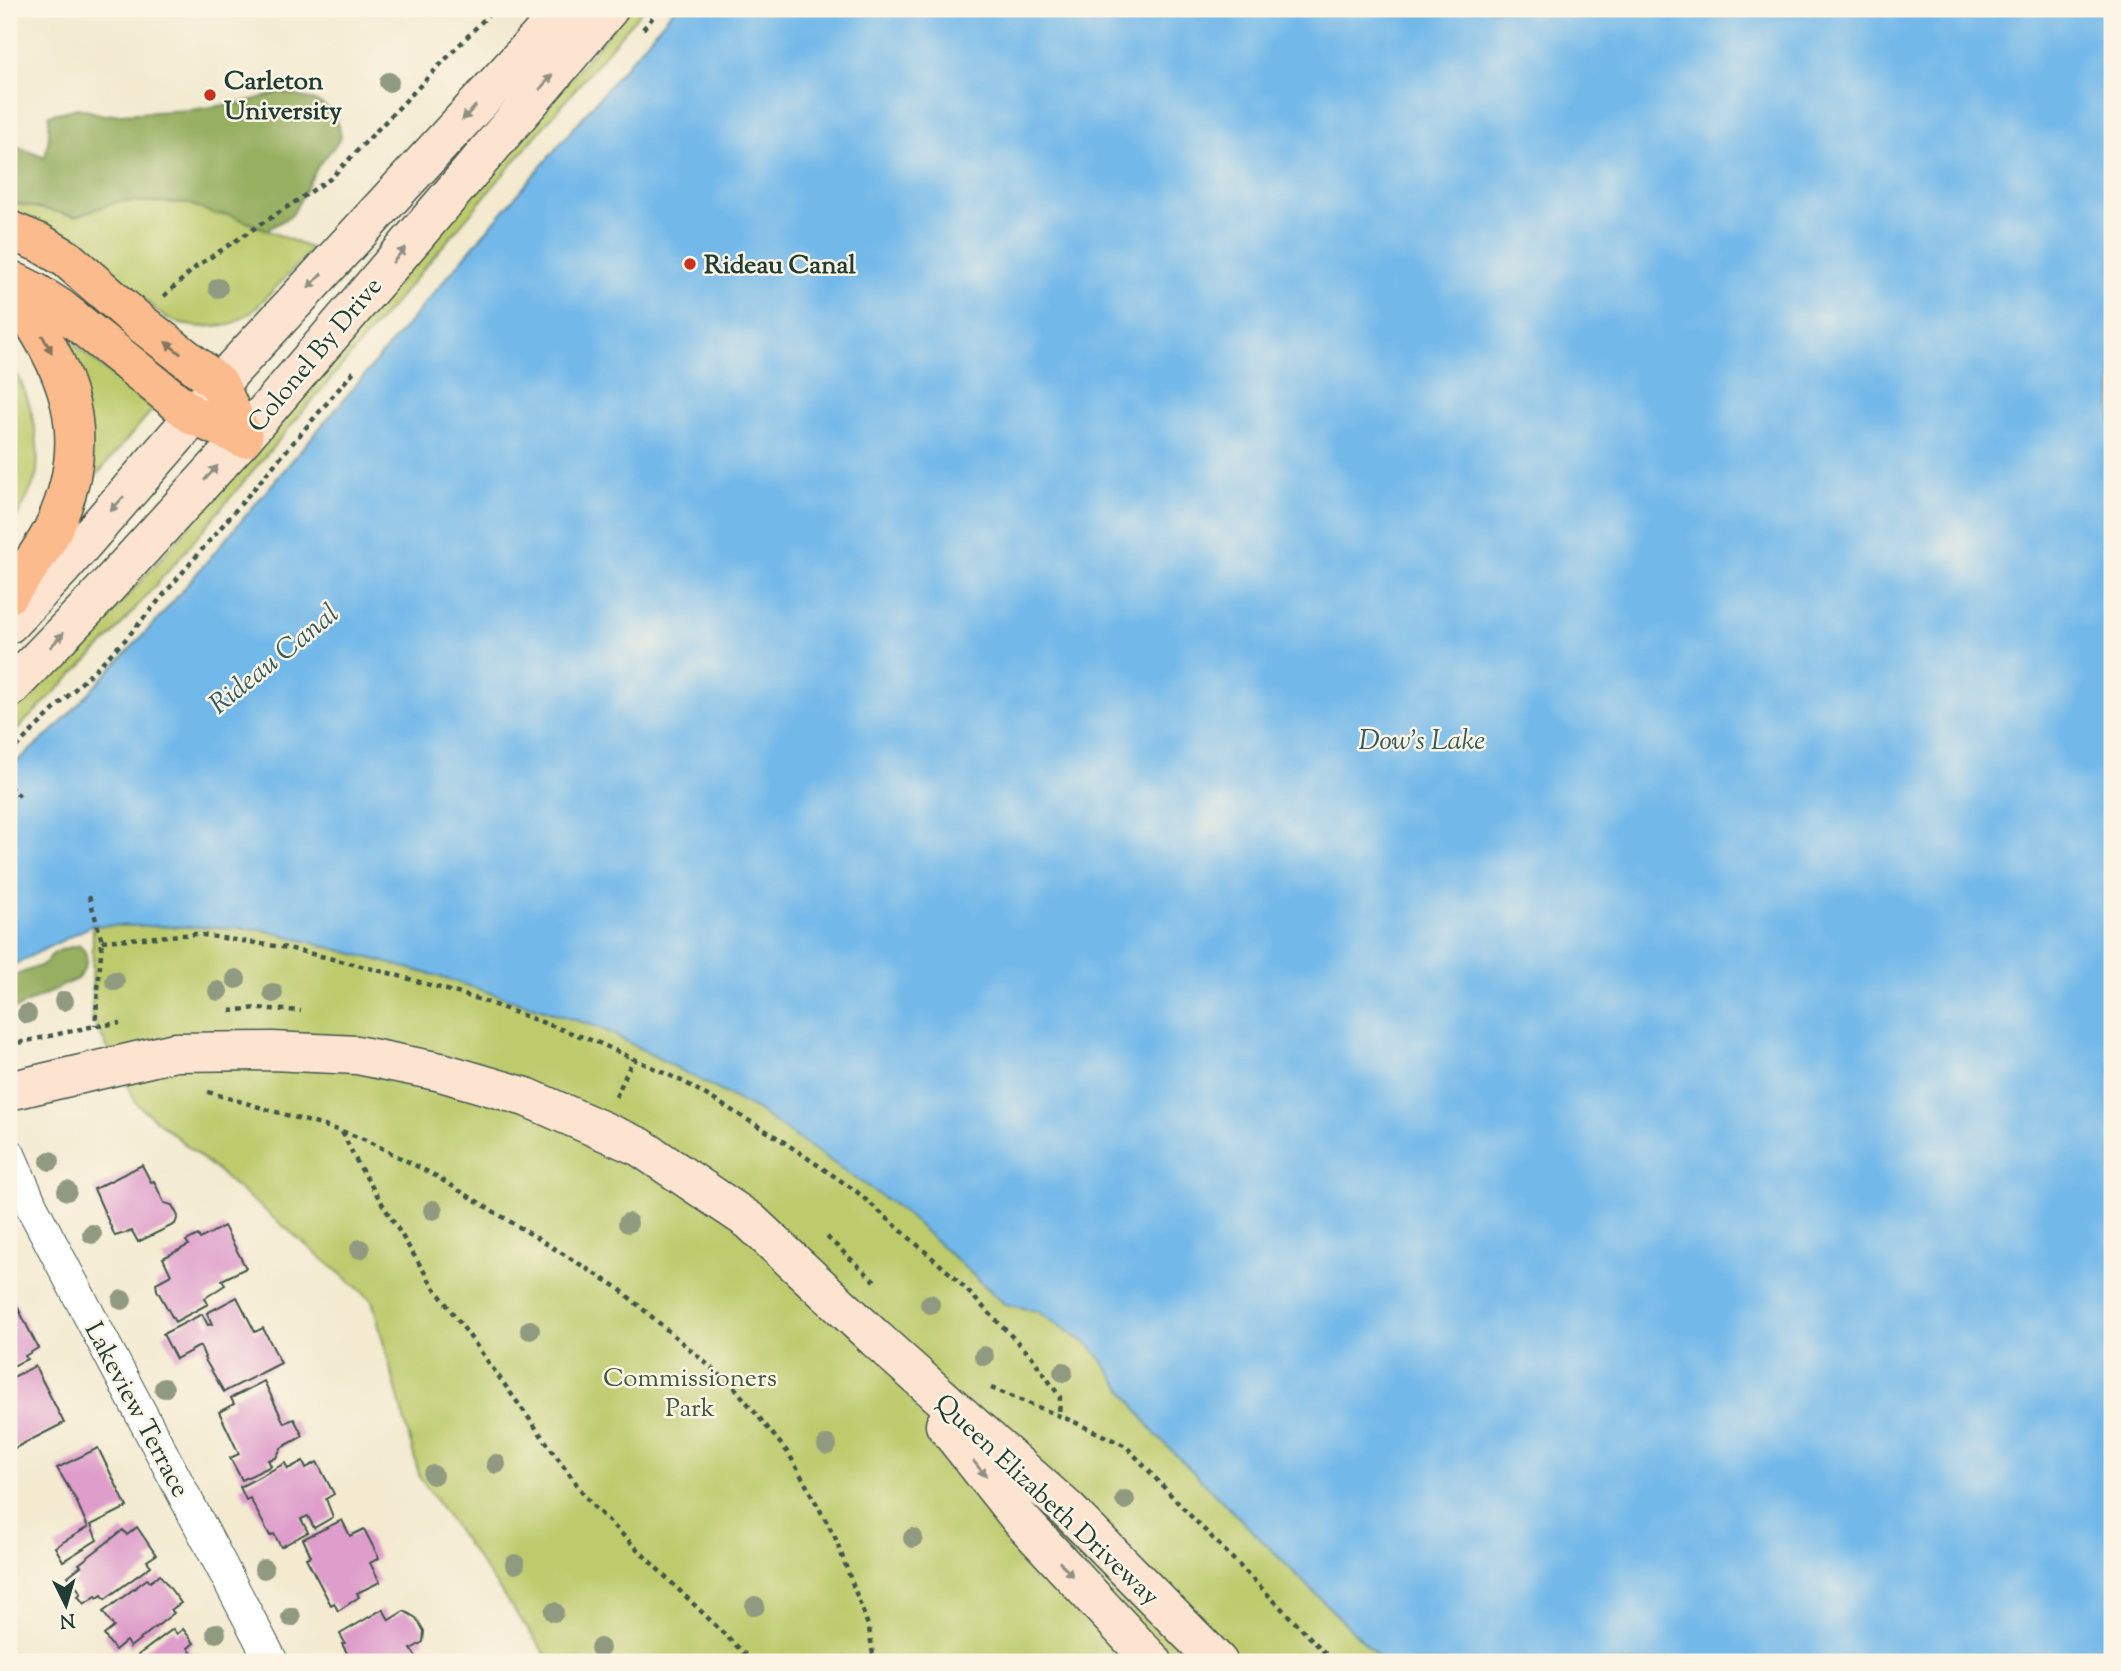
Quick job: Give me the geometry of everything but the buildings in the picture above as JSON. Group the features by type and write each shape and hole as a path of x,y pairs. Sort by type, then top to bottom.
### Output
{"main road":[{"name":"Colonel By Drive","path":"9,624 61,569 219,384 565,9"},
{"name":"Colonel By Drive","path":"9,689 94,601 243,438 609,9"},
{"path":"9,230 40,243 67,259 137,320 219,384 243,438"},
{"path":"9,279 60,308 194,416 243,438"},
{"path":"9,287 32,318 58,365 74,417 76,442 74,469 66,498 51,534 9,594"},
{"name":"Queen Elizabeth Driveway","path":"9,1091 175,1052 272,1051 357,1055 441,1072 526,1097 640,1147 750,1222 876,1339 1068,1510 1218,1662"},
{"name":"Queen Elizabeth Driveway","path":"876,1339 1020,1519 1153,1662"}],"street":[{"name":"Lakeview Terrace","path":"9,1154 27,1198 272,1662"}],"path":[{"path":"137,320 197,266 330,179 494,9"},
{"path":"9,786 23,799"},
{"path":"89,896 102,941 95,1026"},
{"path":"616,1097 633,1059"},
{"path":"208,1091 366,1140 434,1175 617,1287 735,1388 789,1454 835,1537 869,1628 874,1662"},
{"path":"341,1131 358,1164 431,1283 591,1504 753,1662"}],"green space":[{"path":"629,9 643,9 108,640 9,737 9,706 93,635 233,477"},
{"path":"283,92 314,101 329,110 335,116 341,138 318,166 292,215 267,230 230,215 215,214 187,203 120,201 76,216 9,202 9,143 45,158 49,115 78,108 104,115 190,110 241,103"},
{"path":"120,201 187,203 215,214 230,215 313,249 252,312 230,325 199,327 164,317 127,283 69,240 9,212 9,202 76,216"},
{"path":"56,329 153,409 88,485"},
{"path":"9,363 28,400 38,458 33,485 9,531"},
{"name":"Commissioners Park","path":"93,925 247,928 268,931 441,977 603,1029 757,1110 904,1212 1005,1304 1037,1311 1092,1347 1155,1434 1384,1662 551,1662 420,1478 372,1300 137,1104 92,1018"},
{"path":"80,945 86,962 77,979 9,1012 9,978 45,964 60,950"}],"water":[{"name":"Dow's Lake","path":"674,9 2112,9 2112,1662 1384,1662 1155,1434 1092,1347 1037,1311 1005,1304 904,1212 757,1110 603,1029 441,977 268,931 247,928 93,925 9,967 9,768 55,729 159,618"}],"place":[{"name":"Carleton University","path":"210,95"},
{"name":"Rideau Canal","path":"690,264"}]}
